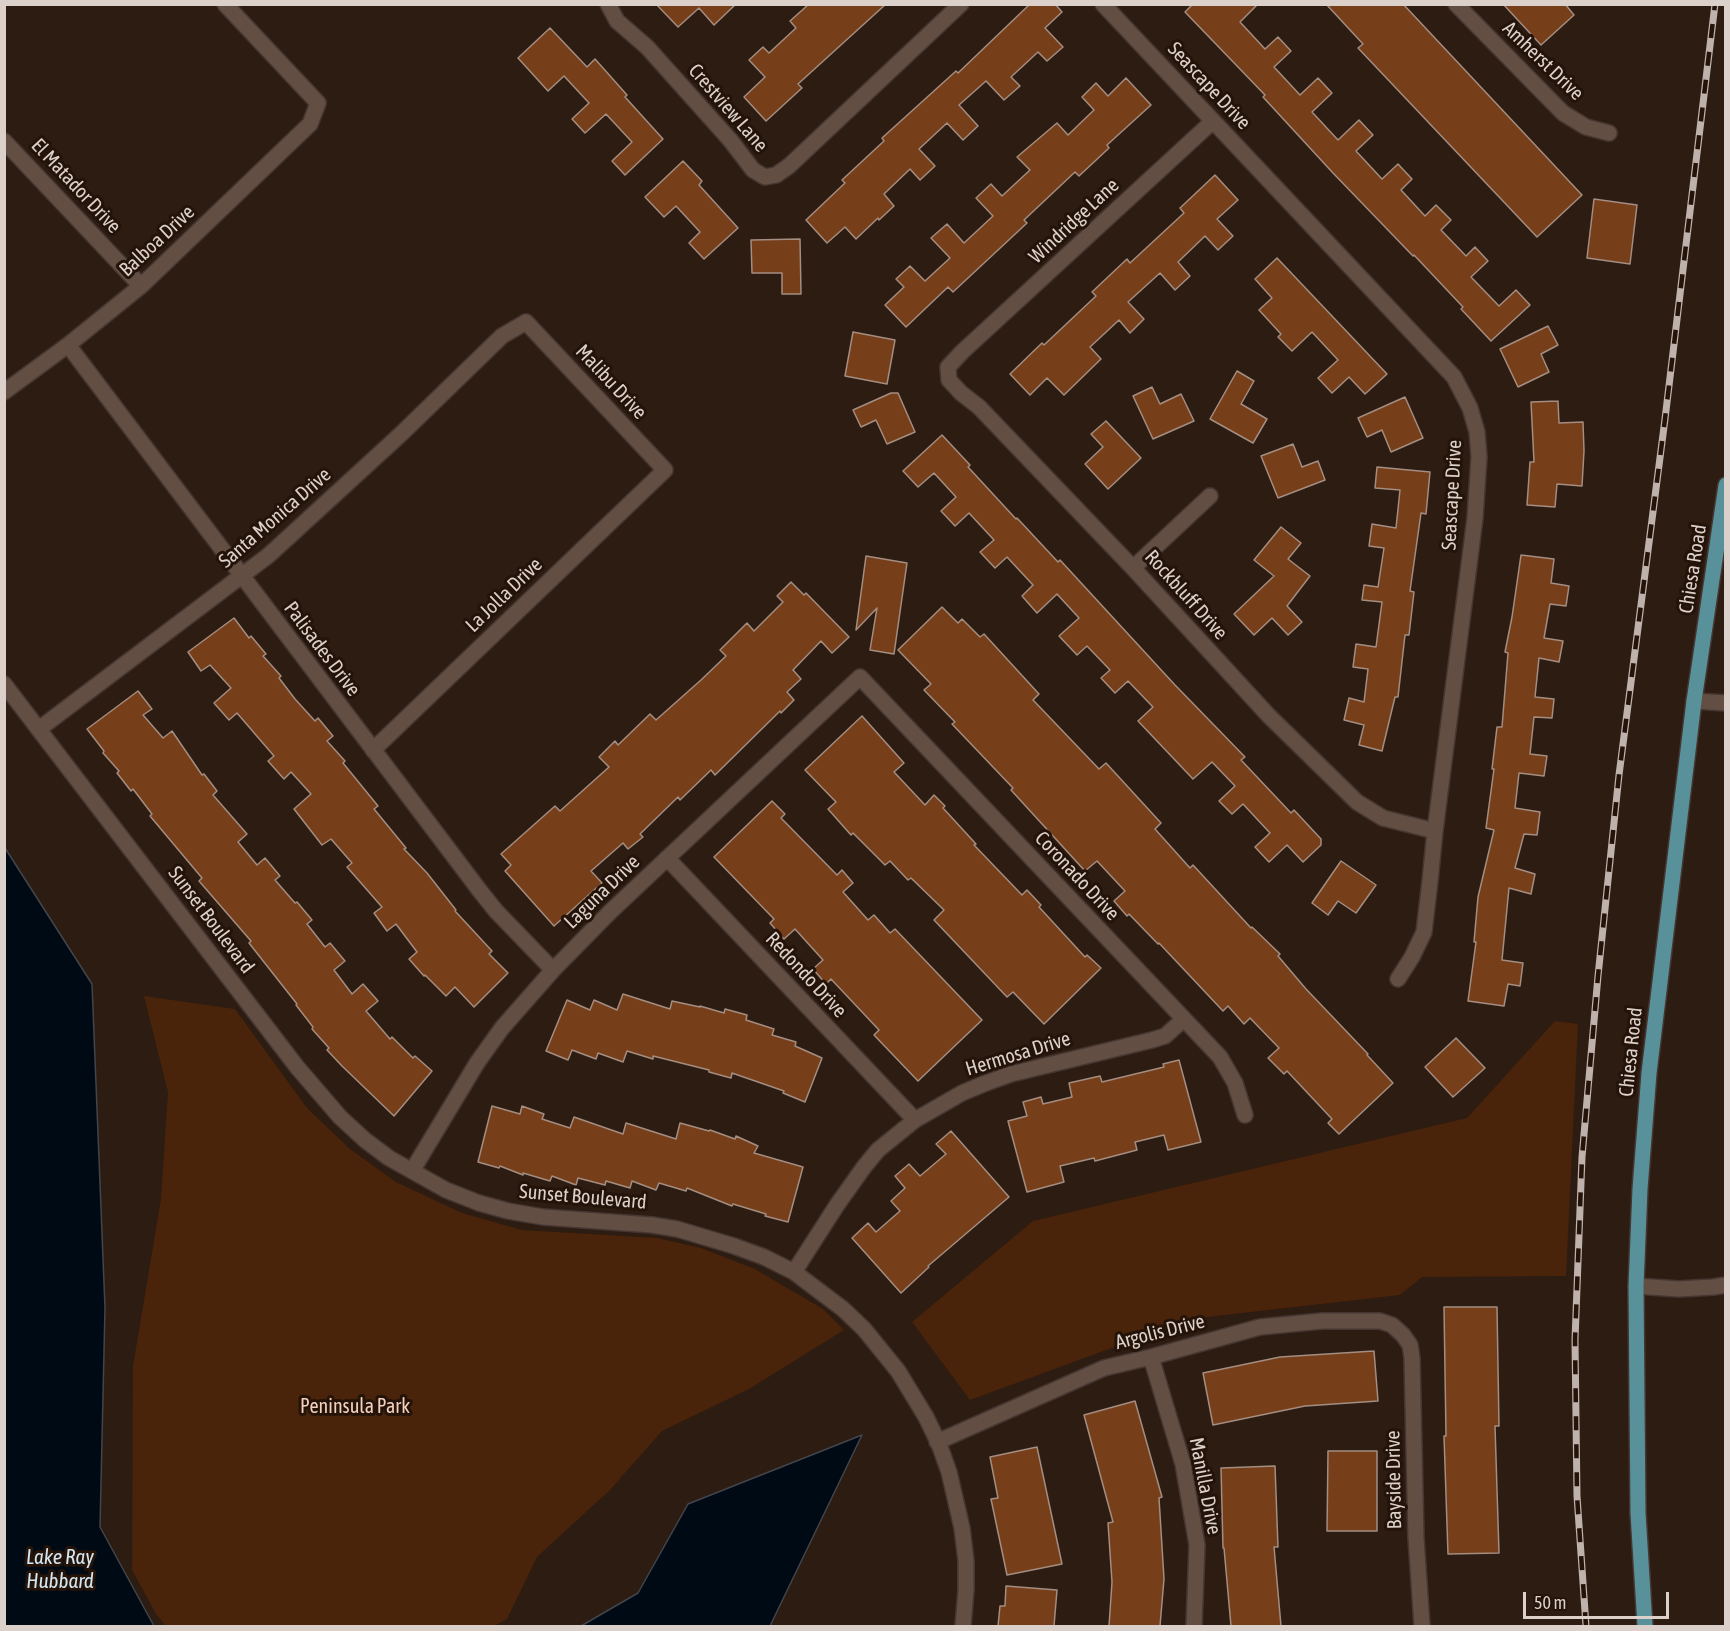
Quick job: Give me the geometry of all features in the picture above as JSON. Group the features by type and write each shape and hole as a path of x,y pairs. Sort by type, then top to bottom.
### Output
{"main road":[{"name":"Chiesa Road","path":"1645,1626 1638,1513 1636,1286 1640,1190 1649,1073 1694,700 1725,485"}],"street":[{"name":"Balboa Drive","path":"4,392 68,345 141,286 310,124 318,103 225,4"},
{"name":"Crestview Lane","path":"608,4 617,21 646,47 731,141 753,170 765,177 776,175 789,166 961,4"},
{"name":"Seascape Drive","path":"1103,4 1454,377 1470,408 1477,432 1479,457 1475,519 1424,932 1398,980"},
{"name":"Amherst Drive","path":"1456,4 1563,113 1586,127 1610,133"},
{"name":"Windridge Lane","path":"962,351 1213,121"},
{"name":"El Matador Drive","path":"4,141 141,286"},
{"name":"Malibu Drive","path":"526,322 665,470"},
{"name":"Santa Monica Drive","path":"39,729 278,547 401,434 502,336 526,322"},
{"name":"Palisades Drive","path":"68,345 480,891 496,911 553,970"},
{"name":"Rockbluff Drive","path":"962,351 948,367 949,381 979,407 1133,568 1269,716 1356,802 1383,818 1435,831"},
{"name":"La Jolla Drive","path":"373,750 665,470"},
{"path":"1133,568 1210,496"},
{"name":"Laguna Drive","path":"412,1171 477,1062 502,1028 553,970 610,912 860,677"},
{"name":"Coronado Drive","path":"860,677 1220,1057 1234,1083 1245,1115"},
{"name":"Sunset Boulevard","path":"4,684 317,1092 365,1140 389,1158 446,1190 508,1211 543,1217 652,1225 676,1229 734,1246 765,1257 794,1272 843,1309 881,1349 912,1391 926,1417 949,1472 962,1528 966,1561 963,1626"},
{"path":"1694,700 1725,703"},
{"name":"Redondo Drive","path":"667,858 915,1120"},
{"name":"Hermosa Drive","path":"794,1272 864,1167 878,1150 915,1120 962,1093 986,1083 1020,1072 1165,1036 1184,1019"},
{"path":"1636,1286 1679,1289 1725,1285"},
{"name":"Argolis Drive","path":"937,1442 1104,1368 1151,1358 1260,1327 1322,1321 1380,1321 1392,1325 1402,1335"},
{"name":"Bayside Drive","path":"1402,1335 1410,1346 1412,1358 1416,1538 1422,1626"},
{"name":"Manilla Drive","path":"1151,1358 1183,1464 1197,1545 1194,1626"}],"green space":[{"name":"Peninsula Park","path":"144,996 235,1009 307,1108 350,1149 396,1182 462,1213 522,1230 657,1238 701,1248 755,1269 823,1309 844,1330 749,1389 662,1431 610,1490 537,1557 507,1619 494,1626 166,1626 156,1614 132,1570 133,1366 161,1199 168,1092"},
{"path":"1555,1021 1578,1024 1566,1276 1422,1277 1400,1295 1207,1317 1158,1331 970,1400 912,1322 1033,1221 1467,1118"}],"water":[{"name":"Lake Ray Hubbard","path":"5,848 92,984 105,1308 100,1527 154,1626 5,1626"},
{"path":"862,1435 770,1626 581,1626 638,1593 688,1504"}],"building":[{"path":"656,4 736,4 714,25 699,8 678,27"},
{"path":"809,4 886,4 798,84 802,88 766,121 744,97 765,77 749,60 763,47 769,53 796,28 790,21"},
{"path":"1030,4 1055,4 1062,12 1045,28 1063,47 1047,61 1038,52 1011,77 1020,86 1004,100 986,81 959,105 978,126 963,140 947,123 919,149 935,166 920,180 910,169 884,194 894,206 856,239 845,227 827,243 806,220 845,183 842,180 884,141 882,138 956,71 958,73"},
{"path":"1193,4 1258,4 1240,22 1265,49 1278,37 1291,51 1274,67 1300,95 1318,78 1332,93 1312,112 1338,140 1359,120 1373,135 1356,151 1382,179 1398,164 1412,179 1401,190 1425,216 1436,205 1451,220 1441,230 1466,256 1475,247 1488,261 1471,277 1499,306 1516,290 1530,305 1491,341 1461,309 1463,307 1333,173 1263,97 1265,95 1185,12"},
{"path":"1326,4 1403,4 1582,195 1537,237 1358,48 1363,44"},
{"path":"1503,4 1565,4 1574,15 1541,45"},
{"path":"550,28 587,67 595,59 663,139 625,175 612,161 632,142 606,114 585,133 572,119 589,103 564,76 548,91 518,58"},
{"path":"1126,78 1151,105 1107,145 1109,148 1079,176 1075,172 1024,220 1027,223 953,292 948,287 906,327 885,305 904,287 896,279 910,266 925,281 950,258 931,238 947,224 964,243 993,216 976,198 991,184 1002,196 1030,170 1017,157 1057,123 1068,135 1094,110 1082,97 1096,83 1108,96"},
{"path":"683,161 702,181 699,185 738,228 704,259 689,243 700,232 676,206 664,217 645,197"},
{"path":"1215,175 1238,200 1217,219 1233,236 1218,250 1205,236 1178,262 1190,276 1175,290 1160,273 1128,302 1144,319 1130,333 1119,320 1090,347 1101,359 1064,395 1047,378 1030,395 1010,374 1096,296 1092,292 1127,259 1130,263 1184,213 1180,208"},
{"path":"1594,199 1637,205 1630,264 1587,258"},
{"path":"800,239 801,294 782,294 782,273 752,273 751,240"},
{"path":"1277,258 1387,374 1365,394 1349,377 1332,393 1318,378 1338,360 1312,332 1292,351 1278,337 1281,334 1259,310 1272,298 1255,279"},
{"path":"1548,326 1558,345 1541,354 1549,372 1518,387 1500,349"},
{"path":"853,332 895,340 887,384 845,376"},
{"path":"1237,371 1254,381 1241,404 1267,419 1253,443 1210,419"},
{"path":"1152,387 1160,404 1181,394 1194,421 1153,439 1133,396"},
{"path":"891,393 898,393 915,432 887,444 876,420 861,427 853,410"},
{"path":"1405,397 1423,438 1391,452 1382,430 1367,437 1358,418"},
{"path":"1558,401 1559,423 1583,422 1582,486 1557,484 1555,507 1527,505 1530,462 1534,462 1531,402"},
{"path":"1106,421 1141,458 1108,489 1085,464 1103,447 1091,434"},
{"path":"942,435 1016,519 1058,562 1060,560 1245,757 1241,760 1291,813 1294,810 1321,839 1321,845 1303,862 1287,845 1269,862 1255,847 1270,833 1243,804 1232,814 1219,801 1235,786 1212,762 1193,779 1138,721 1153,707 1128,681 1115,693 1101,678 1110,670 1087,646 1077,655 1059,636 1079,618 1057,594 1037,613 1022,596 1033,585 1007,557 995,568 980,552 994,540 969,513 955,526 941,511 956,497 934,473 918,487 903,471"},
{"path":"1293,444 1302,467 1318,461 1325,480 1278,498 1261,456"},
{"path":"1377,467 1430,472 1426,514 1421,513 1410,591 1414,592 1409,635 1405,635 1398,697 1395,697 1382,751 1359,745 1364,725 1344,720 1349,698 1364,702 1368,669 1353,667 1356,644 1376,647 1382,602 1362,600 1364,585 1378,587 1384,548 1369,546 1372,524 1396,528 1400,490 1375,488"},
{"path":"1281,527 1301,543 1288,559 1310,576 1287,606 1302,622 1288,635 1272,618 1254,635 1234,614 1274,576 1254,560"},
{"path":"1521,555 1554,559 1551,583 1569,586 1566,606 1550,604 1544,638 1563,641 1559,662 1539,658 1535,697 1554,699 1552,718 1534,717 1530,754 1547,756 1544,776 1519,773 1515,808 1540,812 1537,835 1524,834 1515,868 1535,874 1531,894 1509,888 1502,960 1523,963 1520,986 1508,984 1504,1006 1468,1001 1476,942 1474,942 1478,897 1494,830 1486,828 1497,727 1502,727 1508,653 1505,652"},
{"path":"866,556 907,563 894,654 870,650 877,608 856,630"},
{"path":"791,582 804,595 806,593 849,637 832,653 821,641 793,670 801,679 787,692 794,700 715,775 711,770 680,800 678,797 640,834 643,837 628,849 623,843 591,871 602,883 554,926 505,871 511,865 501,854 555,806 560,811 609,767 599,757 615,741 618,745 650,714 656,720 701,680 726,656 720,650 747,623 754,631 783,602 777,596"},
{"path":"942,607 958,623 962,619 980,637 984,634 1039,694 1033,700 1099,769 1106,763 1161,823 1155,829 1190,868 1193,865 1251,928 1280,954 1278,956 1306,989 1393,1083 1339,1134 1328,1123 1332,1119 1287,1071 1284,1074 1268,1058 1279,1048 1250,1018 1244,1024 1228,1006 1223,1011 1159,943 1129,914 1127,916 1114,901 1125,891 1097,861 1085,871 1011,790 1013,788 952,724 955,722 924,690 931,684 898,650"},
{"path":"234,618 249,638 251,636 266,654 263,656 281,676 279,678 295,699 315,721 318,718 333,736 327,741 345,761 343,763 378,806 374,809 406,848 404,849 427,873 455,911 492,951 489,954 508,973 474,1007 455,987 446,996 409,959 417,952 396,924 387,931 374,913 382,907 347,867 352,863 331,839 322,845 294,809 311,794 291,772 284,779 268,761 274,756 237,713 229,720 214,703 231,688 210,665 201,671 188,652"},
{"path":"138,691 152,709 143,715 163,738 172,731 202,775 204,774 217,791 213,795 247,834 238,842 257,865 265,858 280,876 275,880 312,920 307,924 325,947 330,943 345,961 334,970 352,994 363,984 378,1001 366,1011 390,1039 392,1037 413,1058 415,1056 432,1071 394,1116 327,1050 329,1048 312,1029 313,1027 297,1004 249,943 251,941 199,881 202,878 150,816 152,814 117,773 119,771 103,753 104,751 87,729"},
{"path":"862,716 904,763 894,772 925,805 934,795 976,844 974,845 1022,895 1027,890 1041,905 1039,907 1085,957 1087,955 1101,968 1044,1024 1013,992 1007,997 934,920 944,910 911,878 908,880 890,861 885,865 853,833 851,835 828,809 836,802 805,770"},
{"path":"772,801 785,814 781,818 837,875 842,870 853,883 843,892 868,920 874,915 890,933 895,929 982,1020 918,1081 874,1035 879,1030 831,979 826,984 813,969 823,960 795,929 784,939 770,923 774,919 714,857"},
{"path":"1341,861 1376,885 1356,913 1338,901 1328,915 1312,903"},
{"path":"623,994 670,1009 672,1001 724,1013 725,1009 747,1015 746,1020 774,1029 772,1035 796,1042 795,1046 822,1058 805,1102 783,1093 784,1091 732,1073 731,1078 653,1056 653,1059 627,1051 623,1062 598,1053 596,1059 572,1050 568,1060 546,1051 567,1000 590,1010 594,1000 617,1010"},
{"path":"1456,1038 1485,1068 1453,1097 1425,1067"},
{"path":"1179,1060 1201,1142 1168,1150 1164,1135 1135,1142 1137,1150 1095,1161 1094,1158 1060,1166 1064,1182 1027,1192 1008,1121 1027,1116 1023,1102 1041,1097 1043,1104 1072,1097 1069,1083 1100,1076 1102,1082 1164,1067 1163,1064"},
{"path":"492,1106 520,1114 522,1106 544,1114 542,1119 570,1128 574,1117 623,1134 626,1123 676,1139 680,1123 735,1139 736,1136 758,1146 754,1153 803,1167 788,1222 733,1204 732,1206 687,1188 686,1191 659,1183 656,1190 632,1181 630,1188 606,1181 605,1185 578,1178 576,1185 552,1176 550,1181 478,1162"},
{"path":"951,1131 1009,1197 928,1266 901,1293 852,1238 868,1223 876,1232 900,1211 891,1201 905,1188 895,1176 909,1164 920,1176 946,1154 936,1144"},
{"path":"1444,1307 1497,1307 1499,1426 1495,1426 1499,1553 1448,1554 1444,1436 1446,1436"},
{"path":"1374,1351 1378,1401 1305,1406 1213,1425 1203,1373 1280,1357"},
{"path":"1135,1401 1162,1497 1159,1498 1164,1579 1160,1626 1109,1626 1112,1582 1108,1523 1113,1522 1084,1415"},
{"path":"1037,1447 1062,1564 1007,1575 991,1499 998,1498 990,1457"},
{"path":"1328,1451 1377,1451 1377,1531 1327,1531"},
{"path":"1275,1466 1278,1547 1274,1547 1281,1626 1231,1626 1223,1548 1221,1468"},
{"path":"1006,1586 1057,1590 1054,1626 998,1626 1000,1606 1005,1606"}],"railway":[{"path":"1586,1626 1577,1496 1575,1340 1582,1157 1619,775 1715,4"}]}
